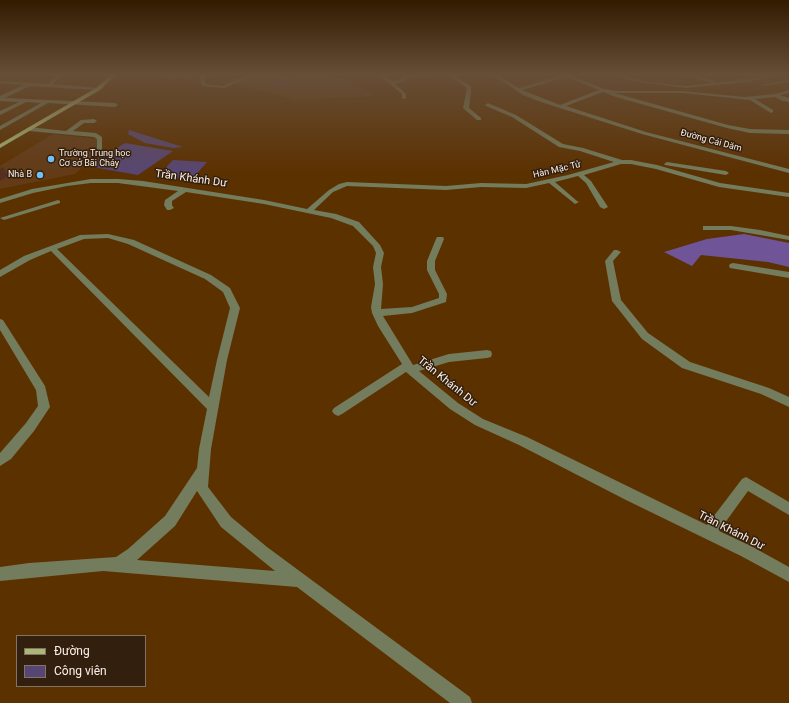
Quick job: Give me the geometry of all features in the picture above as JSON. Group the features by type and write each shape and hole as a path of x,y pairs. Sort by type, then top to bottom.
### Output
{"main road":[{"path":"0,146 65,108"}],"street":[{"path":"0,113 10,108"},
{"path":"0,128 36,108"},
{"path":"466,108 479,119"},
{"path":"495,108 514,116 561,146 580,149 621,162"},
{"name":"Đường Cái Dăm","path":"567,108 644,133 789,171"},
{"path":"661,108 739,129 789,132"},
{"path":"766,108 771,111"},
{"path":"12,121 39,123"},
{"path":"68,132 83,121 94,121"},
{"path":"29,129 96,135 100,138 100,152"},
{"name":"Hàn Mặc Tử","path":"310,210 331,191 341,185 347,184 446,188 481,185 526,186 551,182 621,162 641,163 719,185 789,195"},
{"path":"641,163 665,164 726,173"},
{"path":"579,174 589,182 604,207"},
{"name":"Trần Khánh Dư","path":"0,201 32,191 59,197 91,181 118,181 310,210 356,224 376,244 380,253 377,266 379,284 377,313 383,326 399,349 408,368 454,406 479,422 523,441 631,496 710,533 789,575"},
{"path":"551,182 575,202"},
{"path":"170,208 168,204 169,200 184,190"},
{"path":"4,218 59,197"},
{"path":"706,228 738,229 789,238"},
{"path":"0,274 27,258 83,237 108,236 131,242 208,277 227,290 235,308 222,360 204,449 202,489 226,522 262,552 464,703"},
{"path":"377,313 412,310 443,300 443,294 436,281 431,265 431,261 440,239"},
{"path":"52,248 213,408"},
{"path":"617,252 610,261 617,301 644,336 686,365 765,391 789,402"},
{"path":"734,266 789,275"},
{"path":"0,322 41,390 44,406 25,433 7,455 0,460"},
{"path":"338,411 408,368 449,358 487,354"},
{"path":"0,574 29,570 118,564 133,554 170,521 203,470"},
{"path":"710,533 746,483 789,509"},
{"path":"103,564 300,580"}],"shaded area":[{"name":"Trường Trung học Cơ sở Bãi Cháy","path":"53,134 98,139 98,152 75,174 0,189 0,166"},
{"path":"744,234 789,243 789,267 768,262 701,255 692,266 664,252 707,239"}],"green space":[{"path":"129,130 183,147 173,148 145,143 128,134"},
{"path":"125,143 173,151 138,175 87,166"},
{"path":"173,160 207,162 192,179 157,177"}],"place":[{"name":"Trường Trung học Cơ sở Bãi Cháy","path":"51,159"},
{"name":"Nhà B","path":"40,175"}]}
